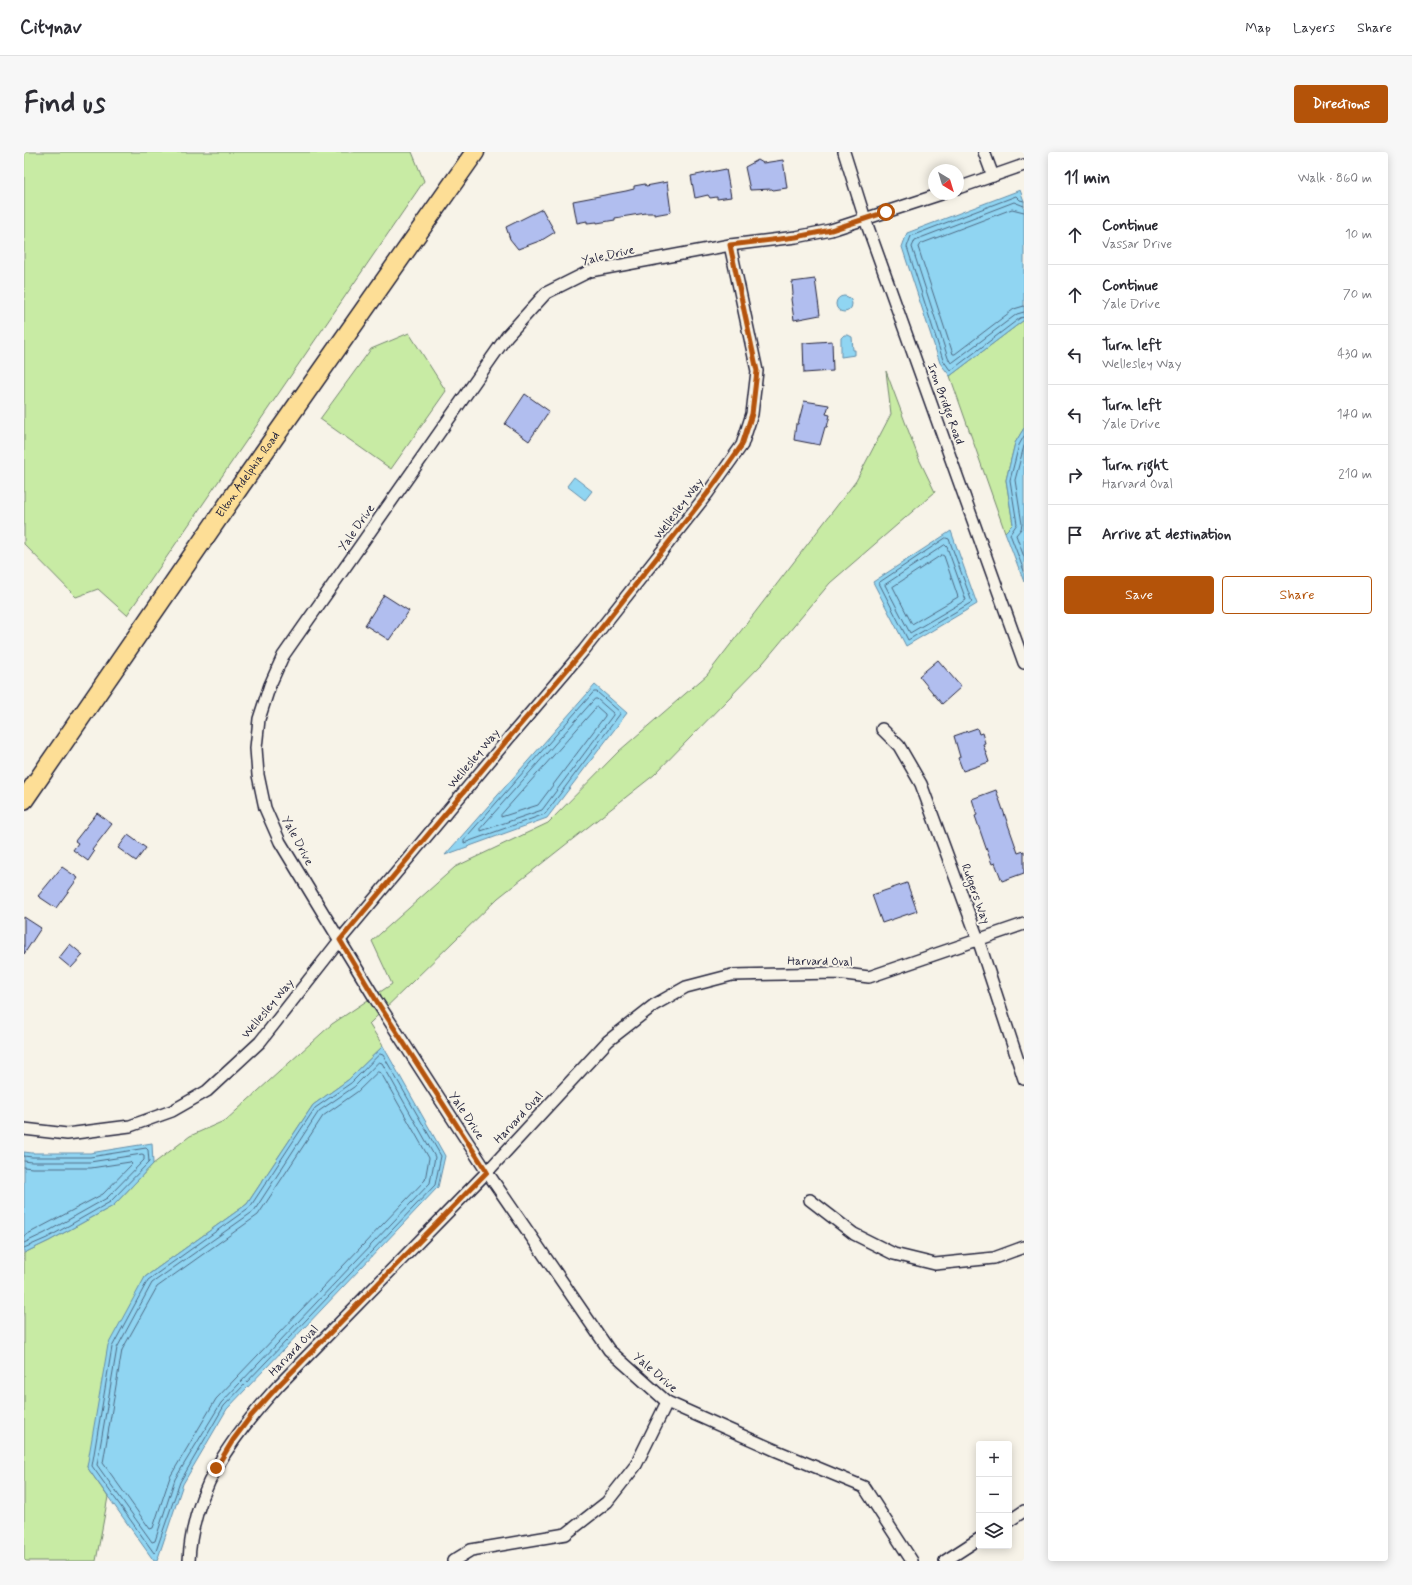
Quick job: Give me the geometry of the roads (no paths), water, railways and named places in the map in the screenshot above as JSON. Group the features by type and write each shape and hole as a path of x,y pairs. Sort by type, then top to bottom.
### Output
{"main road":[{"name":"Elton Adelphia Road","path":"24,800 241,485 475,152"}],"street":[{"name":"Iron Bridge Road","path":"844,152 865,219 1024,663"},
{"path":"984,152 993,176"},
{"path":"964,186 1024,166"},
{"name":"Yale Drive","path":"912,1561 864,1487 777,1451 667,1402 609,1350 487,1172 376,1000 280,842 266,808 258,774 256,748 259,719 270,685 283,656 507,336 546,293 590,271 730,245 796,237 831,230 928,198"},
{"name":"Wellesley Way","path":"24,1129 67,1134 130,1126 172,1111 207,1091 260,1042 340,940 584,650 707,494 742,445 752,414 757,371 730,245"},
{"name":"Rutgers Way","path":"882,729 899,746 921,784 978,939 1024,1079"},
{"name":"Harvard Oval","path":"189,1561 194,1521 204,1493 216,1468 233,1440 251,1416 278,1386 487,1172 608,1041 654,1005 686,988 732,975 837,973 869,977 1024,924"},
{"path":"810,1200 861,1238 894,1254 935,1264 994,1258 1024,1247"},
{"path":"453,1561 471,1550 566,1534 607,1502 636,1465 667,1402"},
{"path":"1012,1519 1024,1511"},
{"path":"945,1561 976,1542"}],"water":[{"path":"1020,190 1024,201 1024,320 950,376 940,363 902,247 907,233"},
{"path":"844,296 851,301 852,304 847,311 844,312 837,307 836,304 841,297"},
{"path":"844,335 852,337 855,355 841,357 841,338"},
{"path":"1024,428 1024,582 1005,532 1013,524 1006,480 1015,443"},
{"path":"574,477 592,491 585,500 567,486"},
{"path":"951,531 977,604 906,646 873,582"},
{"path":"595,685 627,713 547,818 445,855"},
{"path":"383,1046 445,1156 438,1187 227,1409 183,1484 157,1561 154,1561 87,1467 108,1345 145,1277 247,1204 313,1105 348,1080"},
{"path":"152,1143 153,1164 113,1206 24,1253 24,1152 90,1153"}]}
